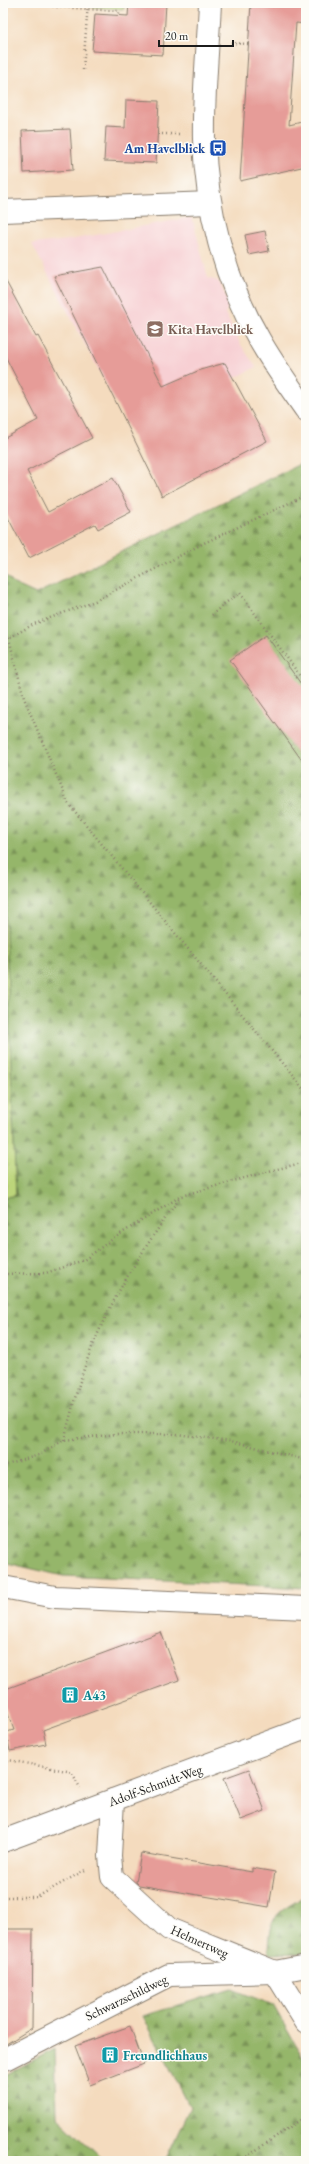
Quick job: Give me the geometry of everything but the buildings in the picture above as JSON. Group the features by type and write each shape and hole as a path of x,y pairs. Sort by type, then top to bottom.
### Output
{"street":[{"path":"210,3 204,140 210,203 221,248 242,306 277,369 306,410"},
{"path":"3,211 210,203"},
{"path":"3,1586 55,1597 306,1608"},
{"name":"Adolf-Schmidt-Weg","path":"3,1841 306,1728"},
{"name":"Helmertweg","path":"113,1800 110,1856 112,1877 169,1929 275,1972"},
{"name":"Schwarzschildweg","path":"3,2060 169,1975 275,1972 306,1966"},
{"path":"275,1972 306,2022"}],"path":[{"path":"37,3 56,7 119,11 119,15"},
{"path":"83,70 88,3"},
{"path":"3,636 9,638 34,624 95,601 202,544 306,495"},
{"path":"212,615 224,604 240,593 306,684"},
{"path":"9,638 24,698 68,803 305,1091 306,1098"},
{"path":"3,1274 46,1274 84,1260 114,1238 181,1196 269,1170 306,1162"},
{"path":"64,1440 82,1374 108,1311 141,1252 181,1196"},
{"path":"3,1466 38,1455 64,1440 117,1434 176,1434 231,1441 306,1460"},
{"path":"3,1759 72,1772 90,1809"},
{"path":"3,1897 37,1897 110,1856"},
{"path":"240,2161 306,2116"}],"shaded area":[{"name":"Kita Havelblick","path":"192,217 208,278 218,281 230,304 225,313 241,345 256,367 132,433 32,244 69,240"}],"green space":[{"path":"90,3 124,3 124,9 90,7"},
{"path":"306,461 306,1588 63,1576 3,1562 3,1197 16,1196 3,856 3,573 14,584 36,594"},
{"path":"3,856 16,1196 3,1197"},
{"path":"306,1897 306,1953 269,1954 270,1932 275,1918 285,1908"},
{"path":"232,1989 273,2005 306,2063 306,2161 165,2161 190,2107 143,2016"},
{"path":"55,2049 57,2116 104,2161 3,2161 3,2076"}],"place":[{"name":"Am Havelblick","path":"218,148"},
{"name":"Kita Havelblick","path":"155,329"},
{"name":"A43","path":"70,1695"},
{"name":"Freundlichhaus","path":"110,2055"}]}
